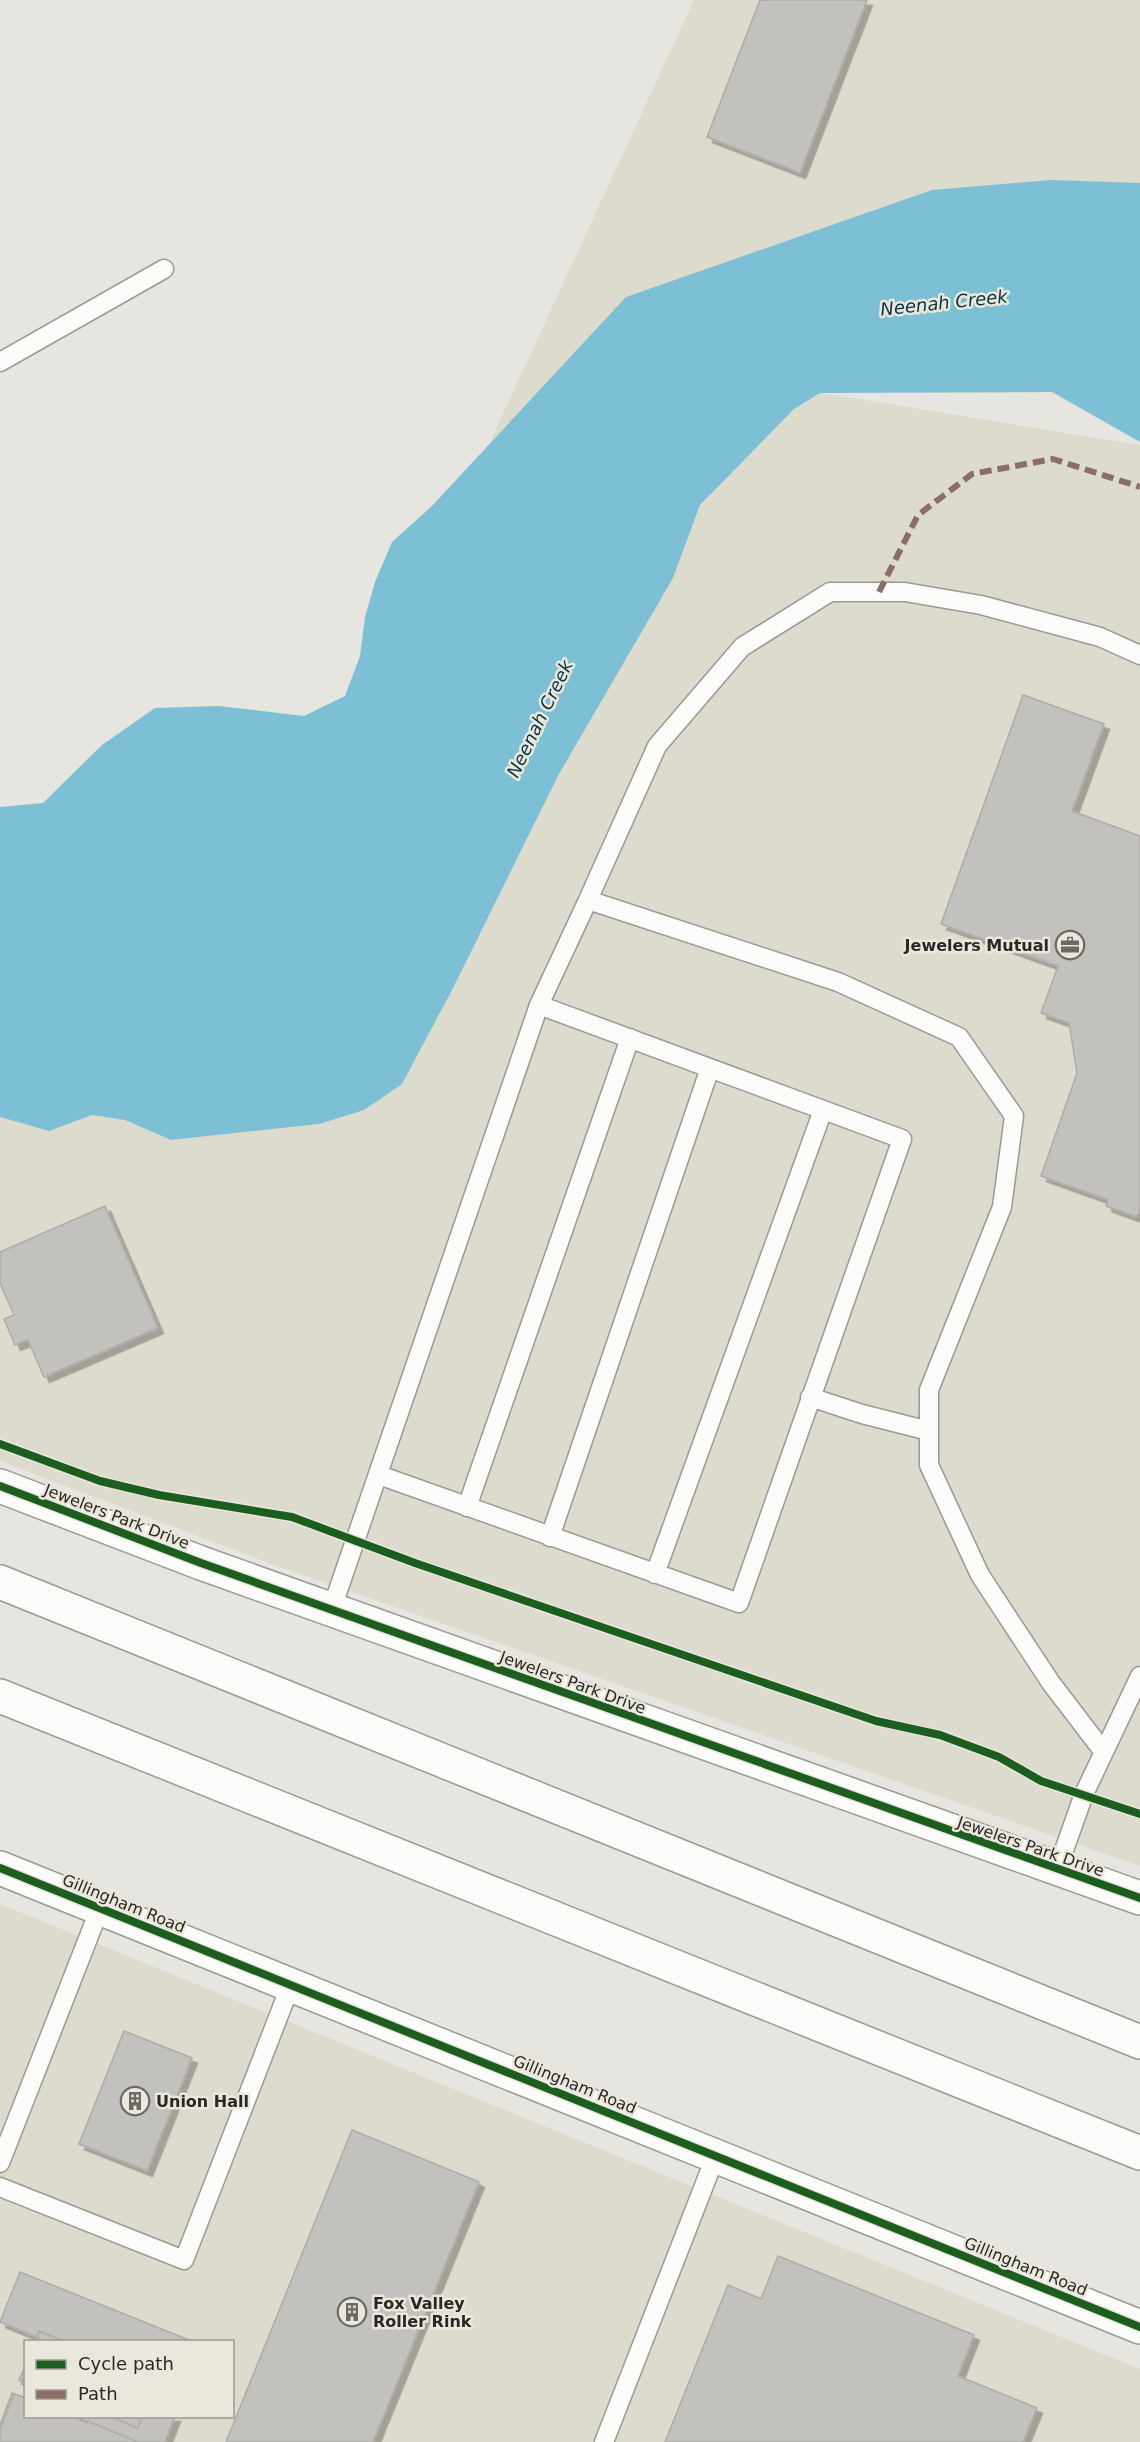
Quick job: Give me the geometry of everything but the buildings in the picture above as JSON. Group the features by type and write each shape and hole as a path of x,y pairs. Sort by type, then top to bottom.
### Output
{"main road":[{"name":"Jewelers Park Drive","path":"0,1486 201,1563 1140,1898"},
{"path":"0,1582 1140,2043"},
{"path":"0,1696 1140,2153"},
{"name":"Gillingham Road","path":"0,1868 1140,2327"}],"lane":[{"path":"0,362 164,269"},
{"path":"332,1608 353,1540 379,1475 539,1005 657,746 742,647 831,592 905,592 981,605 1100,638 1140,655"},
{"path":"588,900 838,982 959,1037 1014,1116 1002,1207 929,1390 928,1465 980,1575 1051,1683 1103,1751"},
{"path":"379,1475 740,1603 810,1397 902,1139 539,1005"},
{"path":"467,1507 630,1038"},
{"path":"550,1537 710,1068"},
{"path":"655,1574 823,1110"},
{"path":"810,1397 862,1414 928,1431"},
{"path":"1057,1870 1103,1751 1140,1676"},
{"path":"0,2163 100,1908"},
{"path":"0,2187 184,2260 291,1984"},
{"path":"604,2442 716,2155"}],"shaded area":[{"path":"694,0 1140,0 1140,307 1010,296 443,544"},
{"path":"821,393 1140,445 1140,1866 271,1564 0,1461 0,1117 49,1131 92,1115 125,1120 171,1140 319,1124 402,1084 451,992 559,774 673,578 700,505 794,409"},
{"path":"0,1904 1140,2369 1140,2442 0,2442"}],"water":[{"name":"Neenah Creek","path":"1051,180 1140,183 1140,442 1052,392 820,393 794,409 700,505 673,578 559,774 451,992 402,1084 364,1110 319,1124 171,1140 125,1120 92,1115 49,1131 0,1117 0,807 43,803 102,745 155,708 219,706 304,716 345,696 360,656 365,617 375,582 392,542 431,507 626,297 932,190"}],"marked path":[{"path":"879,592 918,515 972,474 1053,459 1140,487"}],"cycle path":[{"path":"0,1444 100,1481 159,1495 292,1517 415,1563 876,1721 940,1735 999,1757 1041,1781 1140,1814"},
{"path":"0,1486 201,1563 1140,1898"},
{"path":"0,1868 1140,2327"}],"place":[{"name":"Jewelers Mutual","path":"1070,945"},
{"name":"Union Hall","path":"135,2101"},
{"name":"Fox Valley Roller Rink","path":"352,2312"}]}
